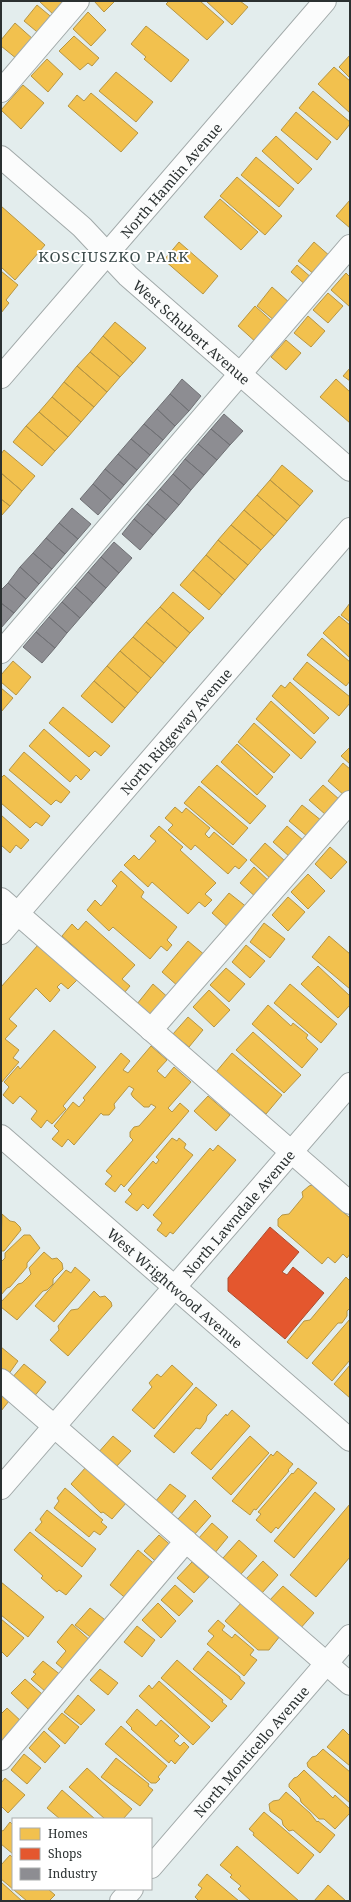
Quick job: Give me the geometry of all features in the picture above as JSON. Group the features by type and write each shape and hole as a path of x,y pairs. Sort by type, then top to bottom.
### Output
{"street":[{"path":"1,91 78,1"},
{"name":"North Hamlin Avenue","path":"1,377 325,1"},
{"name":"West Schubert Avenue","path":"1,157 82,227 128,276 350,470"},
{"path":"1,652 350,246"},
{"name":"North Ridgeway Avenue","path":"1,933 350,530"},
{"path":"151,1030 350,802"},
{"path":"1,899 350,1203"},
{"name":"North Lawndale Avenue","path":"1,1488 350,1084"},
{"name":"West Wrightwood Avenue","path":"1,1136 350,1440"},
{"path":"1,1380 350,1684"},
{"path":"1,1759 186,1541"},
{"name":"North Monticello Avenue","path":"152,1866 350,1636"},
{"path":"121,1901 131,1890"}],"building: Homes":[{"path":"39,1 68,1 55,16"},
{"path":"94,1 113,1 114,2 104,12"},
{"path":"169,1 200,1 224,22 207,40 166,4"},
{"path":"206,1 240,1 248,7 232,25"},
{"path":"37,5 55,20 42,36 24,21"},
{"path":"88,12 106,30 91,46 73,29"},
{"path":"15,23 34,40 17,59 1,46 1,40"},
{"path":"146,26 189,60 171,82 144,59 146,57 131,44"},
{"path":"74,36 99,58 92,66 88,63 80,70 59,51"},
{"path":"350,55 350,78 339,67"},
{"path":"47,59 63,74 48,92 31,76"},
{"path":"334,67 350,81 350,113 318,84"},
{"path":"116,72 153,102 136,122 99,91"},
{"path":"23,85 44,103 21,129 1,110"},
{"path":"313,91 350,122 337,140 299,108"},
{"path":"91,93 138,133 121,152 68,106 77,95 84,101"},
{"path":"296,112 331,142 317,160 281,130"},
{"path":"276,136 312,169 298,184 262,151"},
{"path":"256,157 294,189 279,207 241,175"},
{"path":"237,177 282,216 265,235 220,196"},
{"path":"220,199 258,232 241,250 204,217"},
{"path":"350,200 350,228 336,216"},
{"path":"1,206 45,245 15,280 1,267"},
{"path":"179,242 218,276 203,294 164,260"},
{"path":"314,242 331,257 315,275 298,261"},
{"path":"297,265 313,279 307,286 291,272"},
{"path":"1,271 18,285 6,300 9,303 1,313"},
{"path":"346,273 350,277 350,307 331,290"},
{"path":"272,287 290,303 275,321 257,306"},
{"path":"328,293 343,306 328,323 313,310"},
{"path":"255,306 275,324 258,344 238,326"},
{"path":"308,316 325,331 311,347 294,333"},
{"path":"115,322 146,348 133,363 103,336"},
{"path":"103,336 133,363 120,377 90,352"},
{"path":"286,340 301,353 286,370 271,357"},
{"path":"90,352 120,377 107,392 77,366"},
{"path":"77,366 107,392 94,407 64,382"},
{"path":"350,368 350,381 343,376"},
{"path":"336,379 350,392 350,423 320,397"},
{"path":"64,382 94,407 81,422 52,397"},
{"path":"52,397 81,422 68,437 39,412"},
{"path":"39,412 68,437 55,451 26,426"},
{"path":"26,426 55,451 42,466 13,442"},
{"path":"4,450 35,476 22,491 1,473 1,454"},
{"path":"282,465 313,491 300,506 270,480"},
{"path":"1,473 22,491 10,506 1,499"},
{"path":"270,480 300,506 287,521 257,495"},
{"path":"257,495 287,521 274,536 244,510"},
{"path":"1,499 10,506 1,516"},
{"path":"244,510 274,536 261,550 231,525"},
{"path":"231,525 261,550 248,565 218,540"},
{"path":"218,540 248,565 235,580 206,555"},
{"path":"206,555 235,580 222,595 193,570"},
{"path":"193,570 222,595 209,610 180,585"},
{"path":"173,592 204,618 190,633 160,607"},
{"path":"350,603 350,622 341,615"},
{"path":"160,607 190,633 177,648 146,622"},
{"path":"339,616 350,625 350,658 323,633"},
{"path":"146,622 177,648 164,663 133,637"},
{"path":"133,637 164,663 151,678 120,651"},
{"path":"322,638 350,662 350,681 346,686 307,655"},
{"path":"120,651 151,678 138,693 107,666"},
{"path":"13,661 31,677 16,695 1,682 1,675"},
{"path":"307,662 350,697 350,703 339,716 293,679"},
{"path":"107,666 138,693 125,708 94,681"},
{"path":"94,681 125,708 112,723 81,696"},
{"path":"290,682 329,718 314,734 272,696 281,685 285,688"},
{"path":"1,688 13,698 1,712"},
{"path":"271,701 316,742 301,759 256,719"},
{"path":"63,707 110,746 101,756 95,751 89,757 49,723"},
{"path":"254,723 290,755 274,773 238,742"},
{"path":"44,729 90,770 81,780 76,775 70,782 29,746"},
{"path":"237,744 273,777 257,795 221,762"},
{"path":"350,747 350,764 341,756"},
{"path":"24,752 70,792 61,803 56,800 51,805 9,770"},
{"path":"343,763 350,769 350,791 345,796 328,781"},
{"path":"217,765 266,806 250,824 201,782"},
{"path":"4,775 50,816 42,826 36,822 30,828 1,803 1,778"},
{"path":"323,785 340,800 326,815 309,800"},
{"path":"199,786 248,828 233,845 184,803"},
{"path":"302,805 322,821 308,837 289,821"},
{"path":"175,807 182,813 186,808 210,828 205,834 209,838 214,832 247,860 239,869 235,866 228,874 195,845 191,850 168,830 173,825 165,818"},
{"path":"1,815 29,840 21,849 16,845 10,853 1,845"},
{"path":"159,826 183,847 180,850 216,883 205,894 212,900 205,907 199,902 188,914 152,882 148,887 124,865 134,855 139,860 156,841 150,836"},
{"path":"287,826 304,841 290,857 273,842"},
{"path":"265,843 285,861 270,878 250,860"},
{"path":"330,847 347,862 331,879 315,864"},
{"path":"254,867 271,883 257,898 240,883"},
{"path":"121,871 144,892 141,897 177,927 167,940 172,945 167,951 161,946 150,959 113,927 109,931 87,910 95,900 101,906 117,886 112,881"},
{"path":"308,874 325,891 308,909 291,892"},
{"path":"229,893 248,908 230,929 212,913"},
{"path":"288,897 305,912 288,931 272,915"},
{"path":"86,921 135,965 122,979 130,986 125,992 62,936 72,924 78,930"},
{"path":"264,923 285,939 270,958 250,942"},
{"path":"329,936 350,954 350,989 312,957"},
{"path":"188,941 206,956 179,987 162,972"},
{"path":"38,945 77,980 68,989 61,983 57,987 60,990 50,1002 36,988 9,1019 17,1026 5,1039 19,1050 13,1058 19,1062 1,1083 1,987"},
{"path":"246,945 265,961 250,978 232,962"},
{"path":"318,966 350,996 350,1005 338,1018 301,984"},
{"path":"226,968 245,984 229,1002 210,985"},
{"path":"153,984 171,1000 154,1019 137,1004"},
{"path":"290,984 337,1024 321,1043 274,1003"},
{"path":"209,990 230,1010 214,1027 193,1007"},
{"path":"268,1005 291,1026 293,1023 308,1035 306,1038 318,1049 302,1068 252,1024"},
{"path":"188,1017 203,1030 189,1047 173,1034"},
{"path":"54,1030 96,1067 63,1106 66,1109 52,1124 47,1120 41,1128 31,1119 37,1111 20,1096 13,1104 3,1095 9,1087 4,1082 18,1066 20,1069"},
{"path":"253,1032 301,1075 284,1093 236,1050"},
{"path":"151,1046 167,1060 157,1071 165,1078 174,1067 191,1082 168,1108 172,1112 180,1103 189,1111 124,1187 121,1184 115,1192 105,1184 112,1176 106,1171 133,1140 130,1137 130,1132 134,1127 139,1126 156,1107 151,1104 149,1107 144,1107 133,1097 131,1094 134,1089 129,1086 114,1104 115,1108 109,1115 103,1115 101,1113 74,1145 68,1139 62,1147 52,1139 59,1131 54,1126 73,1102 79,1107 85,1100 83,1098 121,1053 130,1061 123,1070 128,1073"},
{"path":"232,1053 282,1095 266,1114 216,1072"},
{"path":"208,1096 230,1115 216,1131 194,1111"},
{"path":"172,1138 177,1141 179,1138 186,1144 184,1148 193,1155 148,1209 143,1204 137,1211 125,1202 132,1194 128,1190 153,1161 156,1164 159,1160 156,1157"},
{"path":"218,1145 236,1160 173,1234 170,1232 166,1237 157,1230 162,1223 153,1215 210,1148 213,1151"},
{"path":"312,1185 350,1218 350,1254 347,1258 343,1254 335,1263 328,1257 322,1264 278,1226 278,1219 282,1215 289,1214 303,1197 302,1192"},
{"path":"2,1214 10,1221 15,1222 21,1230 4,1251 1,1251"},
{"path":"24,1235 30,1235 40,1248 27,1263 27,1267 1,1295 1,1262 5,1258 5,1253"},
{"path":"44,1252 52,1259 57,1258 62,1263 63,1269 53,1279 53,1284 47,1290 43,1291 17,1320 1,1307 1,1302 18,1284 22,1283 31,1274 29,1268"},
{"path":"75,1267 90,1280 54,1322 35,1306 66,1270 71,1273"},
{"path":"346,1277 350,1281 350,1308 347,1311 347,1316 342,1323 338,1323 307,1359 287,1342 304,1321 310,1320"},
{"path":"94,1291 100,1297 105,1296 111,1302 112,1306 68,1356 50,1340 59,1330 58,1326 71,1310 78,1309"},
{"path":"350,1319 350,1360 332,1381 312,1363"},
{"path":"1,1347 18,1361 8,1375 1,1369"},
{"path":"24,1364 46,1382 33,1398 11,1379"},
{"path":"172,1365 193,1384 154,1429 132,1410 152,1387 149,1383 157,1374 161,1377"},
{"path":"350,1365 350,1398 334,1384"},
{"path":"196,1387 217,1405 207,1416 206,1421 200,1429 196,1428 174,1453 154,1436"},
{"path":"1,1394 9,1401 1,1411"},
{"path":"232,1410 250,1426 211,1470 191,1453 226,1414 227,1416"},
{"path":"113,1436 131,1451 114,1469 97,1454"},
{"path":"250,1436 269,1453 231,1495 212,1478"},
{"path":"277,1451 293,1464 288,1470 289,1471 250,1515 232,1501 271,1454 273,1456"},
{"path":"86,1467 127,1502 112,1519 103,1512 101,1513 71,1484"},
{"path":"298,1468 317,1483 278,1529 276,1527 271,1533 256,1520 261,1514 258,1512"},
{"path":"170,1484 186,1496 171,1514 155,1502"},
{"path":"65,1488 103,1520 101,1522 107,1527 100,1535 94,1531 89,1537 54,1508 59,1501 57,1498"},
{"path":"315,1492 335,1509 294,1558 274,1541"},
{"path":"195,1500 211,1516 194,1535 178,1519"},
{"path":"350,1504 350,1557 316,1597 290,1575"},
{"path":"47,1510 96,1549 82,1567 35,1530 42,1522 40,1519"},
{"path":"212,1523 228,1537 214,1554 198,1539"},
{"path":"30,1532 82,1576 66,1595 59,1590 57,1592 41,1578 43,1576 14,1550"},
{"path":"159,1535 175,1549 161,1566 144,1551"},
{"path":"239,1540 257,1556 241,1574 223,1558"},
{"path":"138,1550 158,1567 129,1601 110,1585"},
{"path":"263,1561 278,1575 262,1593 246,1579"},
{"path":"192,1562 209,1577 194,1593 177,1578"},
{"path":"1,1582 44,1617 28,1637 1,1615"},
{"path":"175,1585 193,1601 179,1616 161,1600"},
{"path":"283,1586 314,1613 299,1630 268,1602"},
{"path":"242,1602 280,1636 269,1650 258,1650 225,1621"},
{"path":"158,1603 176,1621 161,1638 142,1620"},
{"path":"90,1608 109,1623 94,1640 75,1625"},
{"path":"1,1619 24,1638 7,1657 1,1651"},
{"path":"218,1620 225,1626 222,1630 232,1638 235,1634 254,1650 250,1655 257,1660 244,1676 207,1644 214,1636 208,1631"},
{"path":"72,1624 93,1643 69,1674 56,1663 66,1651 57,1642"},
{"path":"137,1626 155,1640 142,1657 124,1642"},
{"path":"208,1651 240,1677 240,1679 245,1683 231,1700 193,1669"},
{"path":"177,1660 223,1700 222,1702 227,1706 212,1722 161,1678"},
{"path":"43,1661 62,1676 46,1692 31,1679 36,1674 33,1672"},
{"path":"100,1669 118,1683 108,1695 90,1680"},
{"path":"25,1679 42,1694 28,1709 11,1693"},
{"path":"159,1681 210,1727 193,1745 139,1696 149,1685 152,1689"},
{"path":"78,1695 95,1710 81,1725 64,1712"},
{"path":"7,1708 23,1723 1,1747 1,1714"},
{"path":"137,1709 156,1726 161,1720 179,1736 174,1741 180,1746 184,1742 189,1747 175,1764 171,1760 169,1763 131,1729 132,1728 126,1722"},
{"path":"62,1713 79,1727 65,1744 48,1729"},
{"path":"121,1726 167,1766 158,1777 160,1779 156,1783 151,1783 105,1744"},
{"path":"343,1729 350,1736 350,1766 327,1747"},
{"path":"44,1731 60,1746 45,1763 29,1748"},
{"path":"323,1749 350,1772 350,1803 308,1767 307,1763 312,1757 316,1756"},
{"path":"24,1754 41,1768 27,1784 11,1770"},
{"path":"116,1758 149,1784 148,1786 153,1790 140,1806 101,1777"},
{"path":"87,1768 132,1809 124,1818 104,1818 69,1787"},
{"path":"304,1770 333,1798 335,1795 350,1809 350,1813 335,1829 324,1819 319,1819 301,1802 300,1798 289,1787 289,1784 294,1778"},
{"path":"5,1778 25,1795 8,1813 1,1806 1,1783"},
{"path":"62,1790 94,1818 59,1818 47,1808"},
{"path":"286,1792 310,1813 317,1822 318,1821 335,1835 320,1853 293,1830 289,1831 283,1825 282,1820 270,1811 269,1804 273,1801 279,1800"},
{"path":"264,1812 314,1855 298,1874 253,1835 254,1833 249,1829"},
{"path":"10,1822 12,1824 12,1853 1,1844 1,1830 3,1831"},
{"path":"237,1846 299,1901 251,1901 238,1889 241,1886 230,1877 232,1875 220,1865"},
{"path":"10,1855 12,1857 12,1888 1,1879 1,1865"},
{"path":"207,1874 239,1901 199,1901 195,1897 202,1888 198,1885"},
{"path":"1,1882 22,1901 1,1901"},
{"path":"328,1885 346,1901 314,1901"},
{"path":"14,1890 49,1890 55,1895 49,1901 27,1901"}],"building: Shops":[{"path":"270,1227 299,1252 282,1272 287,1275 293,1267 324,1293 285,1339 228,1291 228,1278"}],"building: Industry":[{"path":"182,379 201,396 189,411 170,394"},
{"path":"170,394 189,411 175,426 157,409"},
{"path":"157,409 175,426 163,440 144,424"},
{"path":"224,414 243,431 230,445 211,429"},
{"path":"144,424 163,440 150,455 131,439"},
{"path":"211,429 230,445 217,460 198,444"},
{"path":"131,439 150,455 137,470 118,454"},
{"path":"198,444 217,460 204,475 185,459"},
{"path":"118,454 137,470 124,485 105,469"},
{"path":"185,459 204,475 191,490 173,474"},
{"path":"105,469 124,485 111,500 93,484"},
{"path":"173,474 191,490 179,505 160,489"},
{"path":"93,484 111,500 98,515 80,499"},
{"path":"160,489 179,505 166,520 147,504"},
{"path":"147,504 166,520 153,535 134,519"},
{"path":"72,508 91,524 78,539 59,523"},
{"path":"134,519 153,535 140,550 122,534"},
{"path":"59,523 78,539 65,554 46,538"},
{"path":"46,538 65,554 52,569 33,553"},
{"path":"114,542 132,558 119,573 101,557"},
{"path":"33,553 52,569 39,584 20,567"},
{"path":"101,557 119,573 106,588 88,572"},
{"path":"20,567 39,584 26,599 8,583"},
{"path":"88,572 106,588 93,603 75,587"},
{"path":"8,583 26,599 14,613 1,603 1,590"},
{"path":"75,587 93,603 80,618 62,602"},
{"path":"62,602 80,618 67,633 49,617"},
{"path":"1,603 14,613 1,628"},
{"path":"49,617 67,633 55,648 36,632"},
{"path":"36,632 55,648 42,663 23,647"}],"district":[{"name":"KOSCIUSZKO PARK","path":"114,256"}]}
